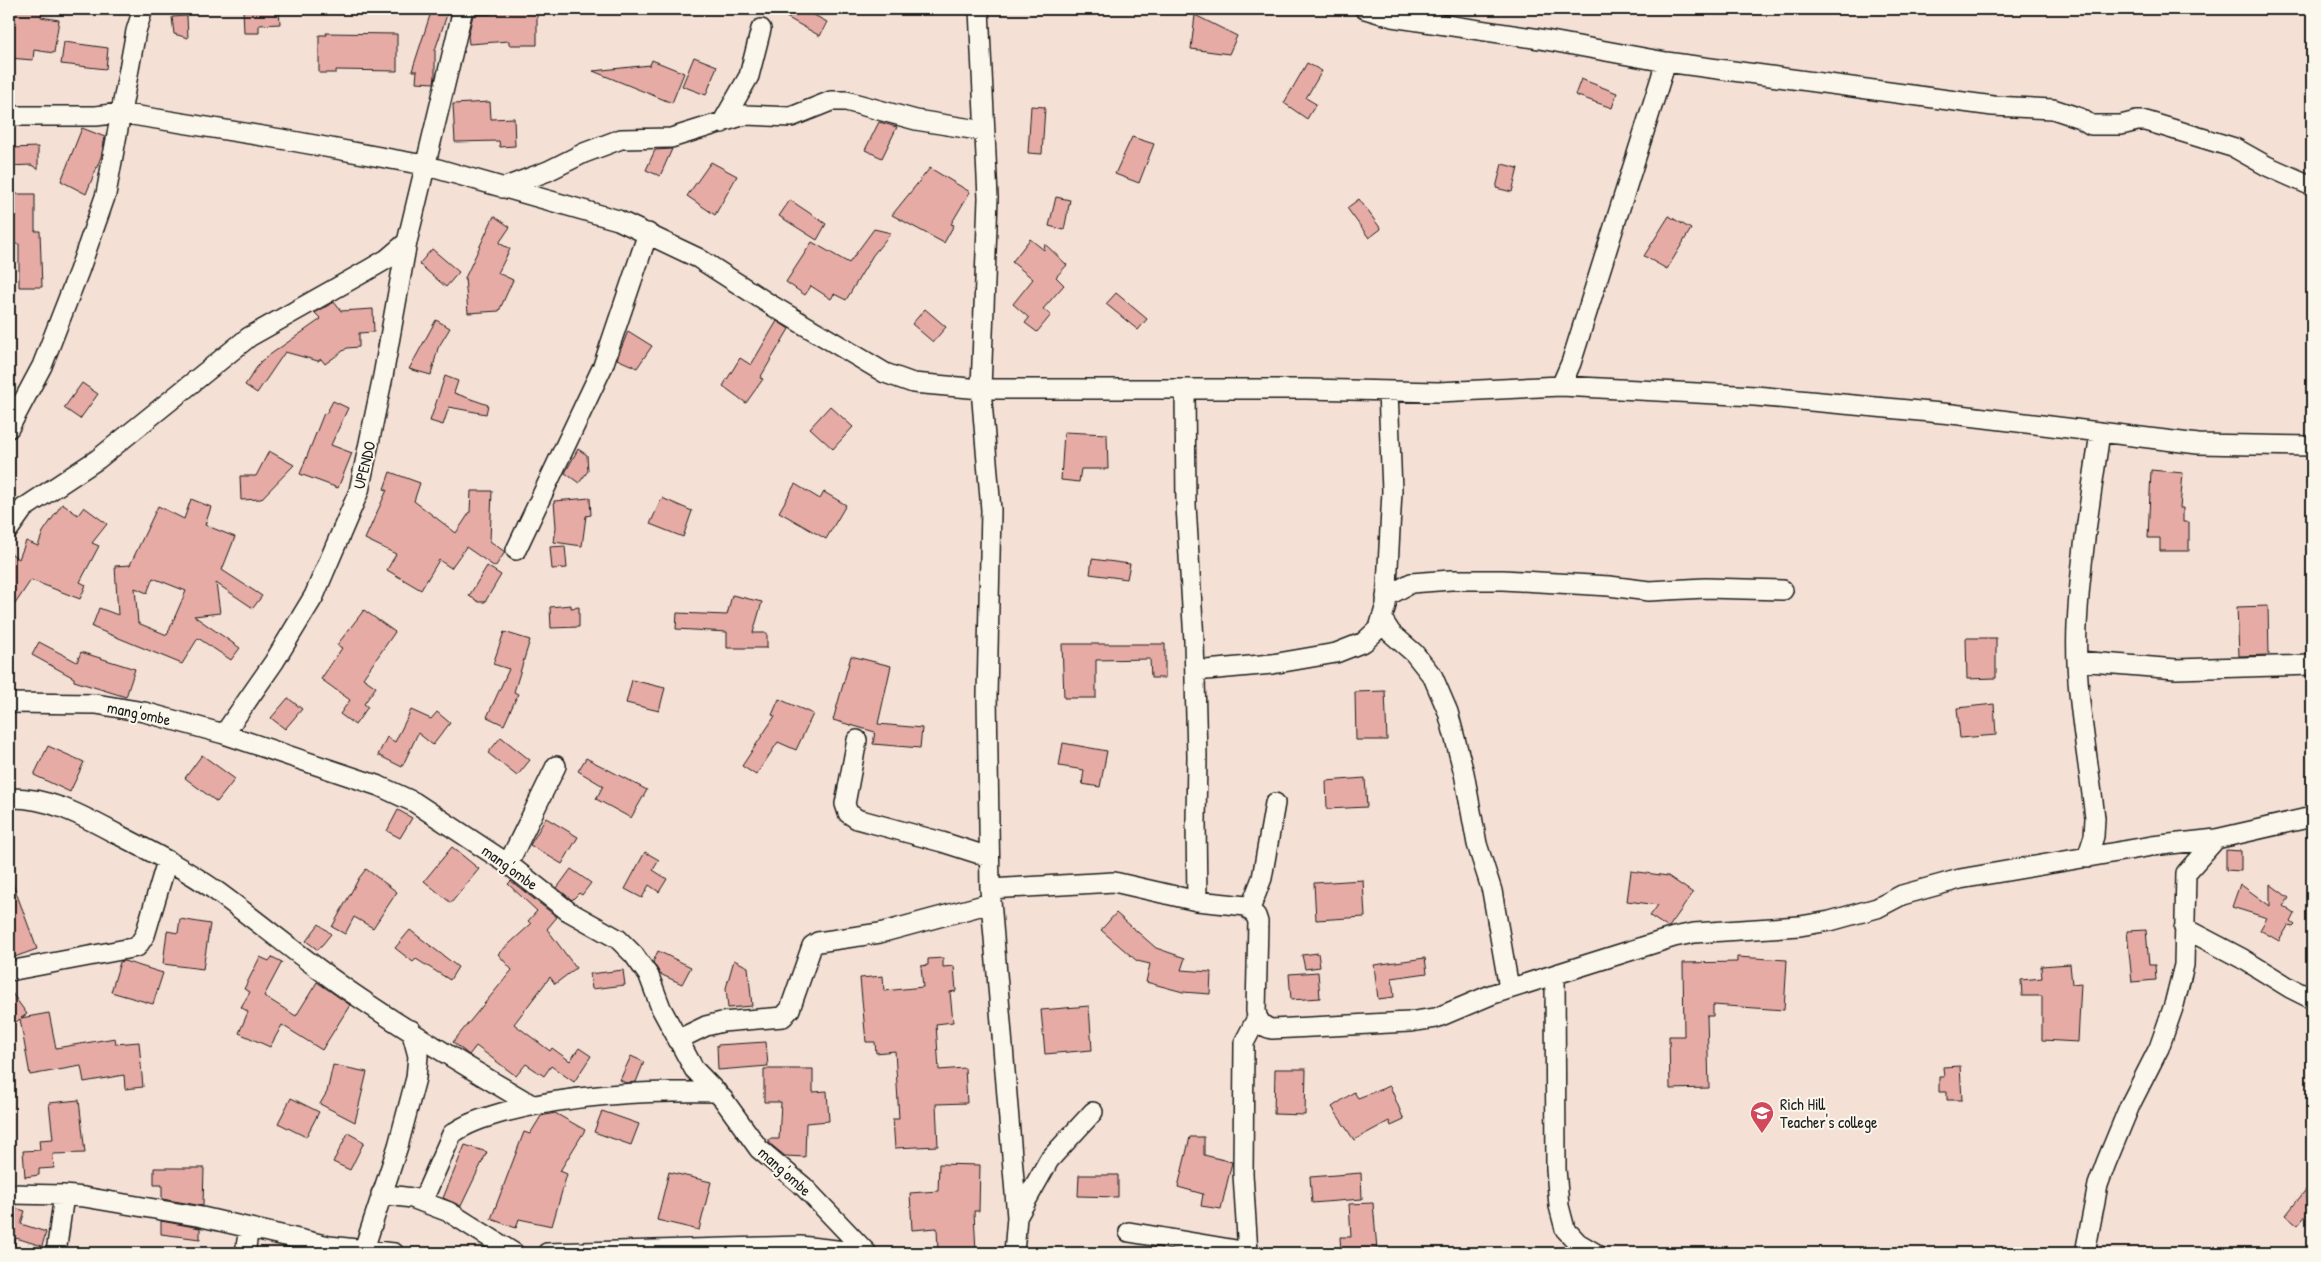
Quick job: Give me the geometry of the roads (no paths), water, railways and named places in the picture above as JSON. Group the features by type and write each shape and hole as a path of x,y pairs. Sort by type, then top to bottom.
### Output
{"street":[{"path":"9,428 42,366 79,271 110,179 120,113 136,31 143,9"},
{"name":"UPENDO","path":"224,734 274,662 314,596 359,491 383,376 406,242 463,9"},
{"path":"979,9 988,198 981,389 991,510 987,696 990,896 1017,1217 1014,1253"},
{"path":"1365,9 1380,14 1410,14 1666,62 1993,106 2054,109 2091,125 2122,125 2146,121 2235,148 2267,166 2312,186"},
{"path":"722,124 749,76 761,29"},
{"path":"1561,386 1571,363 1622,206 1666,62"},
{"path":"503,188 548,171 584,153 621,139 664,140 722,124 745,115 772,118 797,116 827,102 836,100 916,120 984,131"},
{"path":"9,116 96,116 120,113 287,140 424,165 618,220 698,258 885,373 913,383 981,389 1306,388 1438,392 1561,386 1756,396 1952,414 2198,444 2312,446"},
{"path":"516,550 603,366 648,234"},
{"path":"9,529 24,508 98,459 249,337 381,263 406,242"},
{"path":"1185,389 1186,505 1195,672 1197,901"},
{"path":"1195,672 1272,664 1336,653 1364,642 1380,628 1386,597 1392,491 1388,391"},
{"path":"2087,858 2094,836 2096,818 2078,661 2078,617 2091,494 2100,433"},
{"path":"1386,597 1411,583 1451,580 1589,585 1649,591 1705,588 1783,590"},
{"path":"1382,620 1391,633 1414,653 1433,677 1448,712 1464,773 1477,844 1492,891 1509,988"},
{"path":"2078,661 2176,669 2312,665"},
{"name":"mang'ombe","path":"9,703 77,703 114,706 224,734 379,786 414,802 508,864 568,911 618,939 634,955 649,976 661,1008 694,1069 717,1092 759,1149 804,1187 867,1253"},
{"path":"856,740 845,804 848,813 857,819 942,842 989,858"},
{"path":"508,864 556,766"},
{"path":"11,799 34,799 79,814 167,861 219,893 297,954 482,1076 532,1105"},
{"path":"1250,909 1262,878 1274,803"},
{"path":"677,1040 706,1026 722,1022 783,1017 790,1010 812,946 818,942 880,933 990,896 1114,882 1197,901 1246,906 1258,922 1256,1011 1257,1018 1265,1027 1272,1029 1422,1021 1436,1018 1474,1000 1509,988 1674,937 1694,933 1772,928 1830,921 1877,908 1902,895 1934,886 2152,846 2216,839 2312,817"},
{"path":"2084,1253 2098,1185 2106,1162 2130,1105 2159,1048 2174,1006 2184,965 2186,873 2216,839"},
{"path":"9,971 137,948 145,935 167,861"},
{"path":"2184,928 2244,959 2290,988 2312,999"},
{"path":"1555,975 1556,1169 1559,1206 1565,1229 1578,1242 1595,1253"},
{"path":"1129,1232 1248,1253 1242,1174 1244,1043 1257,1018"},
{"path":"364,1249 398,1146 416,1078 418,1056 411,1030"},
{"path":"422,1202 452,1134 460,1128 485,1118 532,1105 664,1091 717,1092"},
{"path":"1017,1217 1049,1160 1093,1112"},
{"path":"9,1194 64,1195 202,1216 321,1245 394,1253"},
{"path":"381,1194 412,1198 449,1212 514,1253"},
{"path":"56,1253 64,1195"},
{"path":"245,1253 249,1228"},
{"path":"546,1253 828,1248 863,1253"}],"place":[{"name":"Rich Hill Teacher's college","path":"1762,1134"}]}
